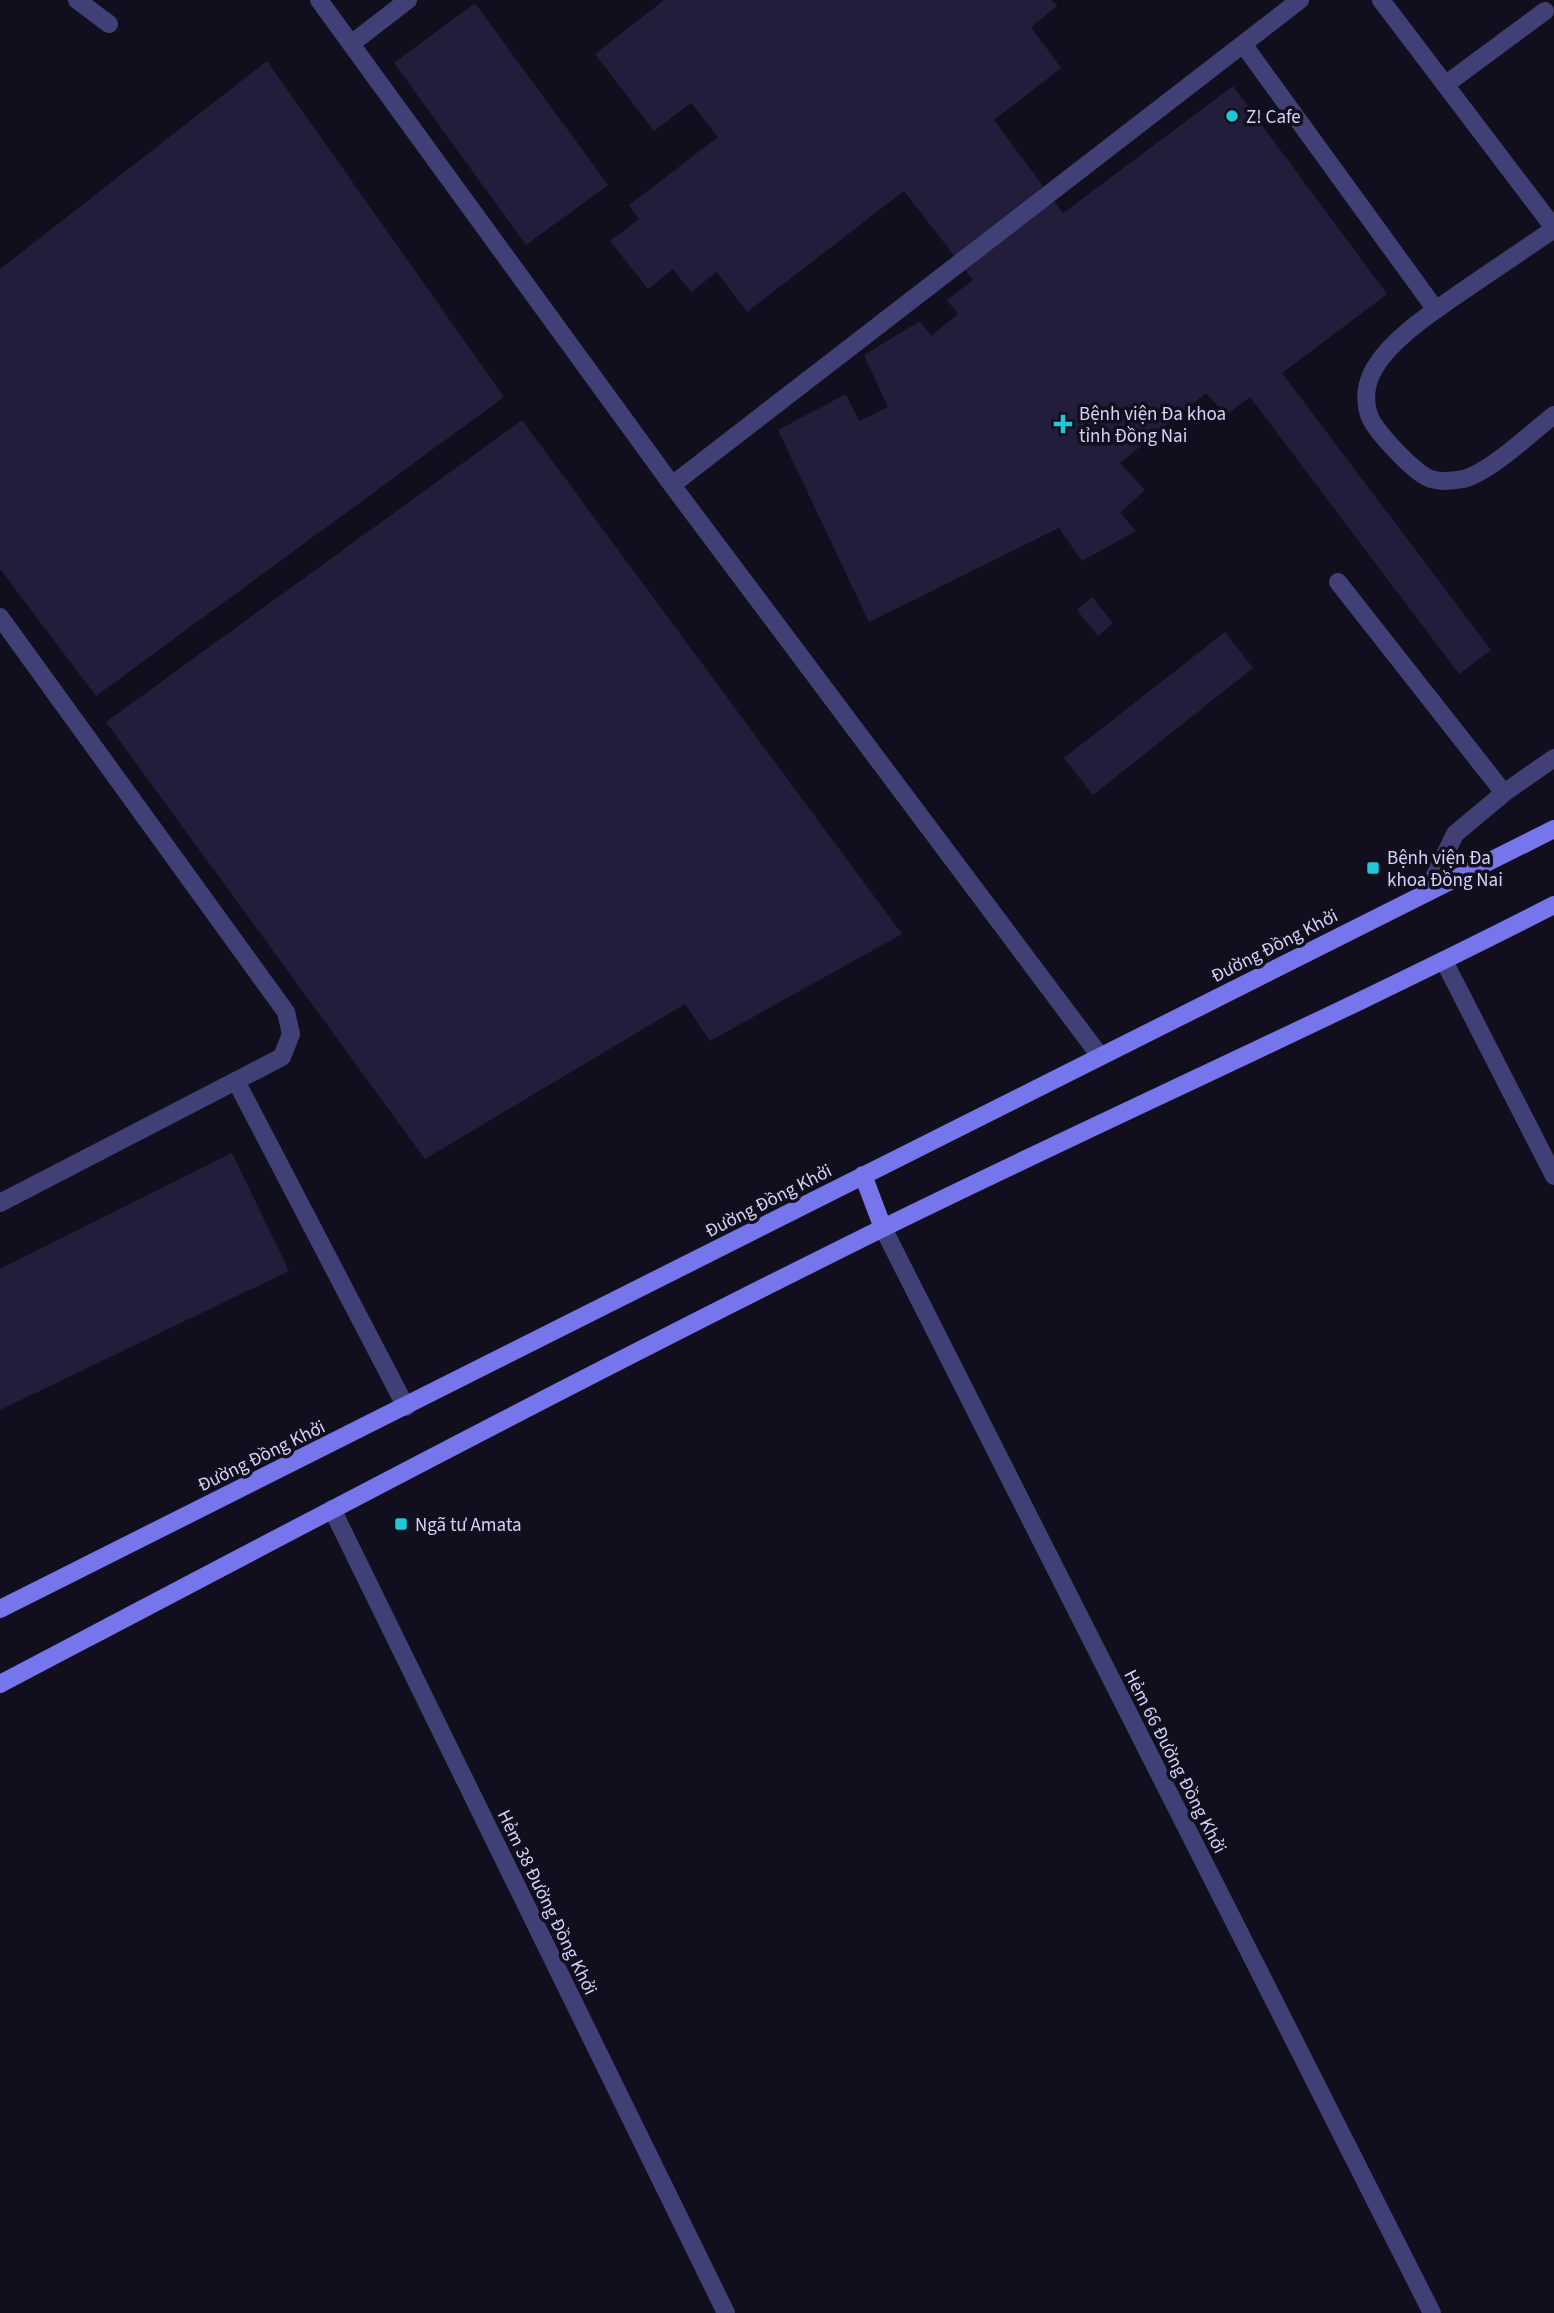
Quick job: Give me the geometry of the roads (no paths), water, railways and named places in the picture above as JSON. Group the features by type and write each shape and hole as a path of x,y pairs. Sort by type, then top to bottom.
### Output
{"main road":[{"name":"Đường Đồng Khởi","path":"0,1608 406,1407 1554,829"},
{"path":"0,1684 332,1509 883,1228 1444,961 1554,905"},
{"path":"863,1175 883,1228"}],"street":[{"path":"77,0 109,24"},
{"path":"319,0 672,485 1100,1056"},
{"path":"351,44 408,0"},
{"path":"672,485 1300,0"},
{"path":"1381,0 1554,229 1436,310 1391,349 1376,366 1367,383 1366,399 1370,417 1413,469 1429,479 1443,481 1475,475 1554,415"},
{"path":"1445,85 1545,11"},
{"path":"1243,44 1436,310"},
{"path":"1338,582 1504,793"},
{"path":"0,617 286,1012 290,1034 282,1057 0,1203"},
{"path":"1427,892 1455,834 1504,793 1554,758"},
{"path":"1444,961 1554,1175"},
{"path":"236,1081 406,1407"},
{"name":"Hẻm 66 Đường Đồng Khởi","path":"883,1228 1432,2313"},
{"name":"Hẻm 38 Đường Đồng Khởi","path":"332,1509 726,2313"}],"place":[{"name":"Z! Cafe","path":"1232,116"},
{"name":"Bệnh viện Đa khoa tỉnh Đồng Nai","path":"1063,424"},
{"name":"Bệnh viện Đa khoa Đồng Nai","path":"1373,868"},
{"name":"Ngã tư Amata","path":"401,1524"}]}
